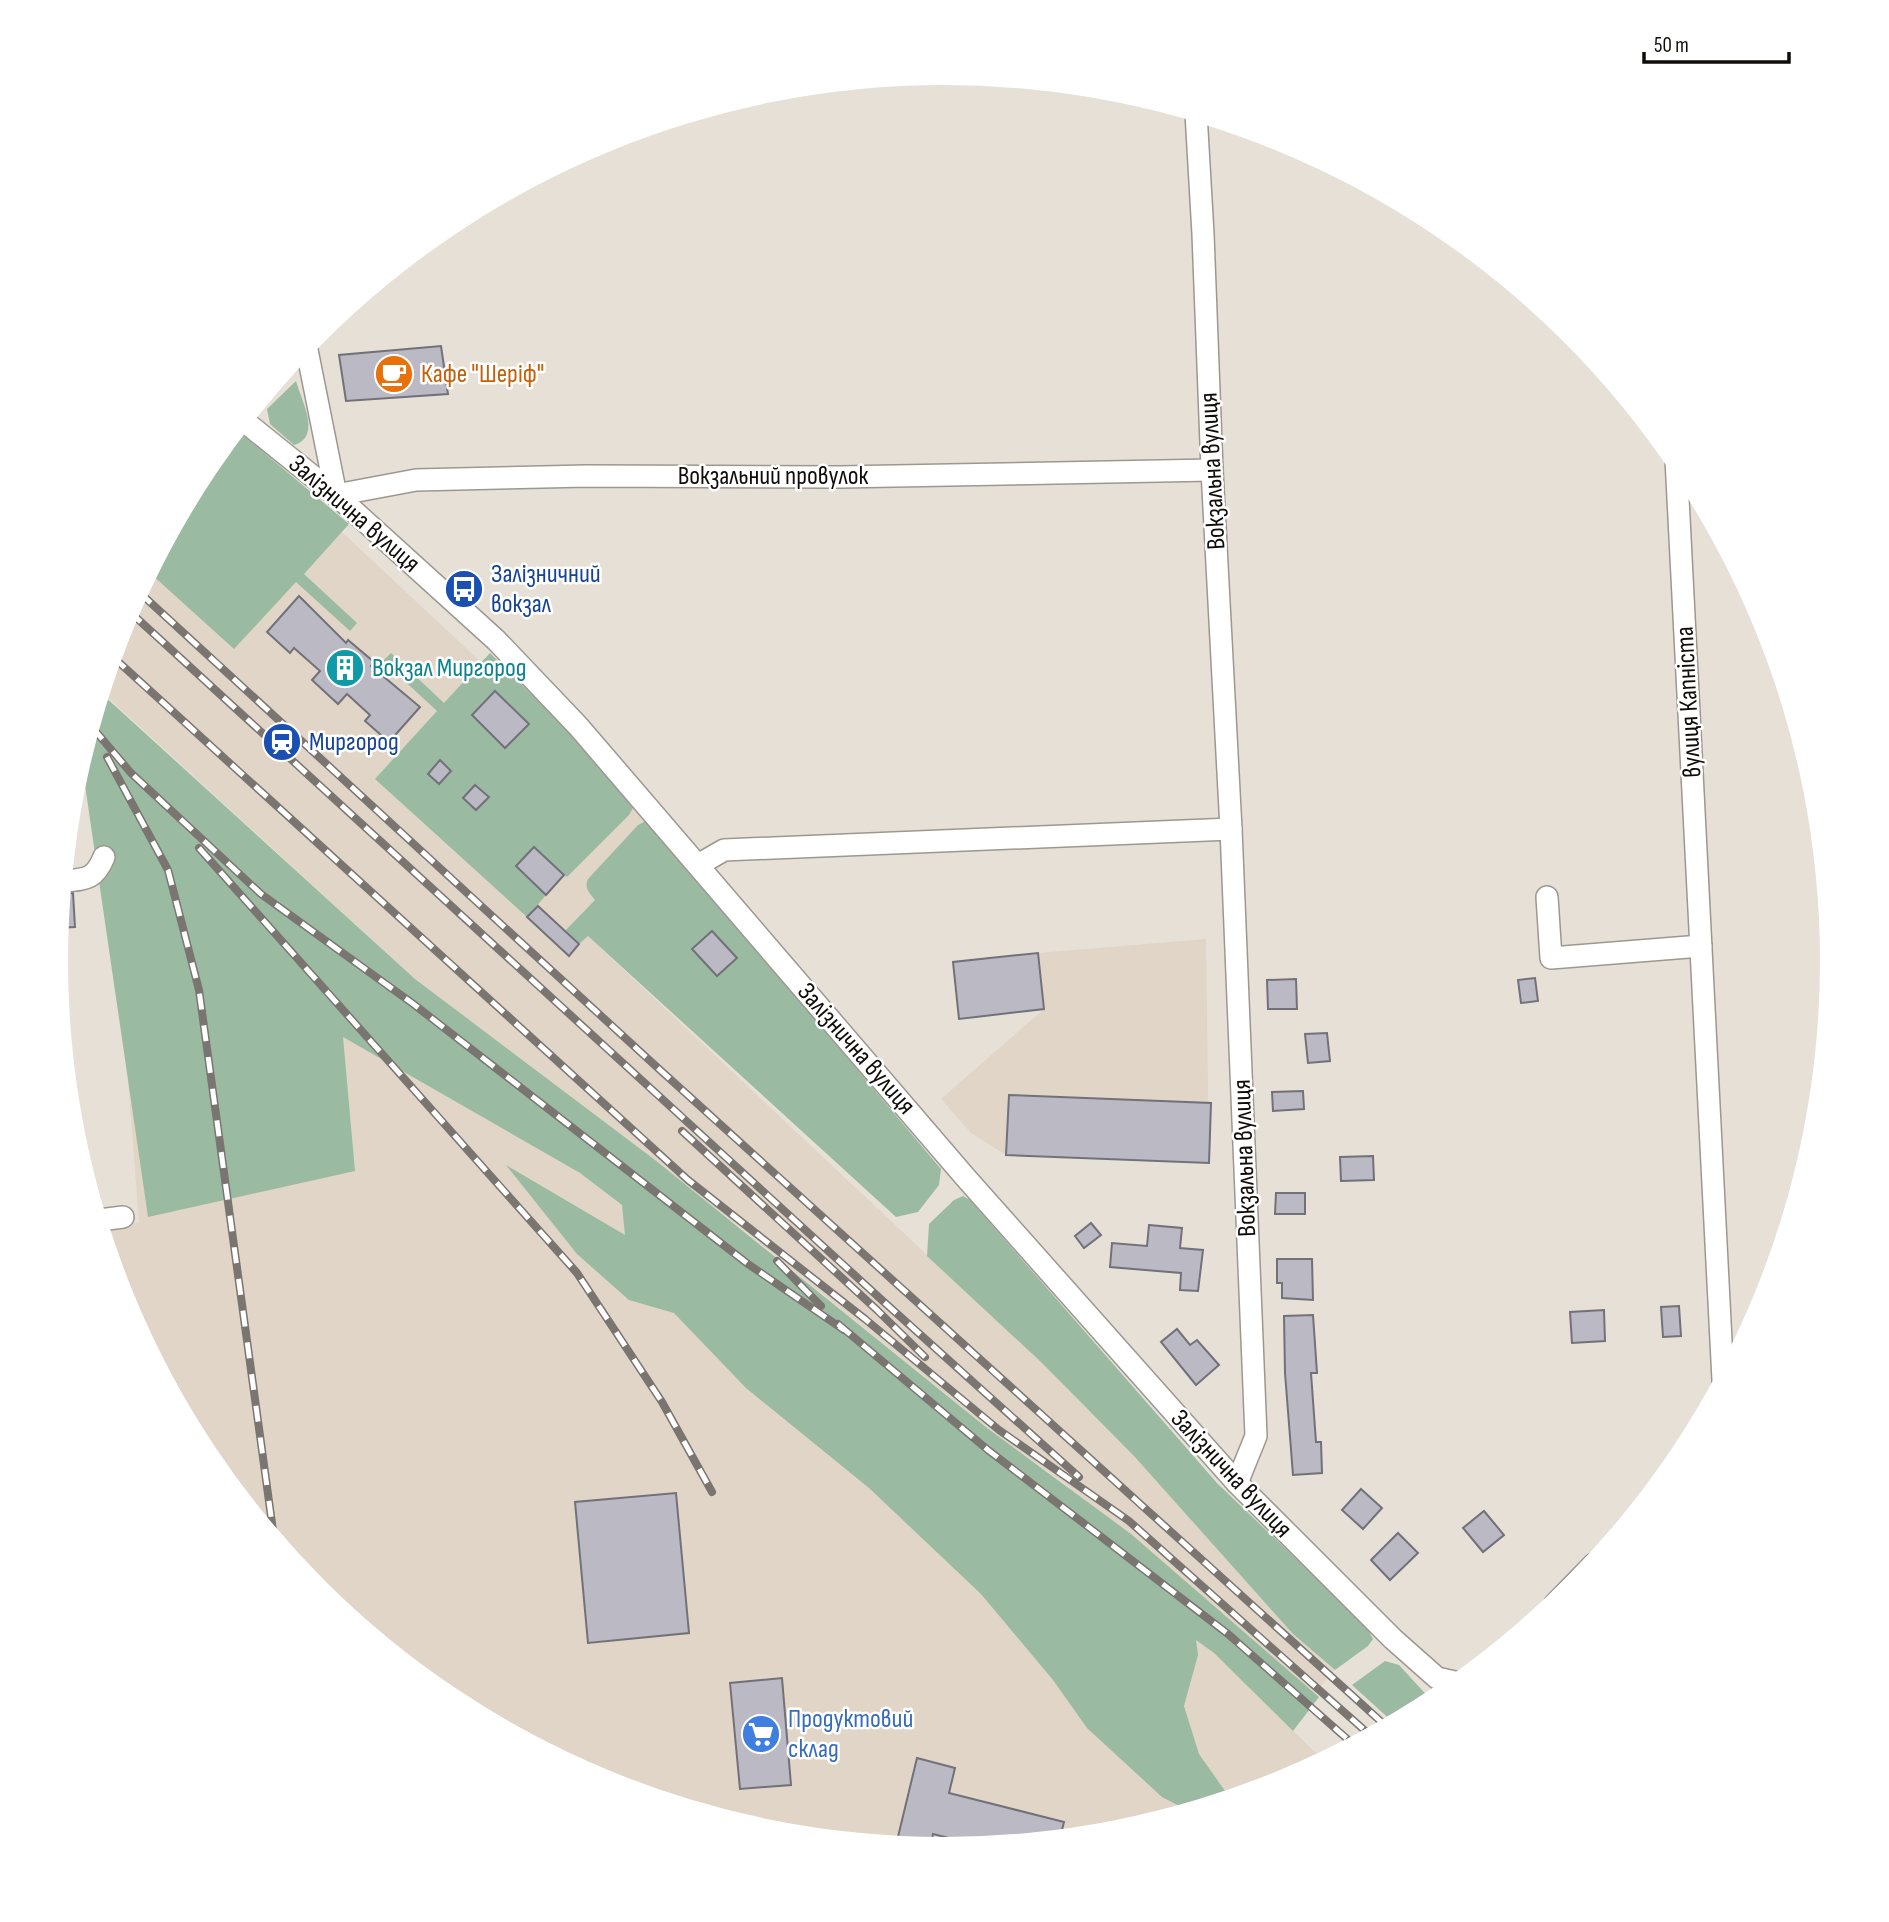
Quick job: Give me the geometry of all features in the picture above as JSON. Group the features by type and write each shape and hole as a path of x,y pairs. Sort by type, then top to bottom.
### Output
{"street":[{"name":"Вокзальна вулиця","path":"1197,122 1231,829 1256,1436 1237,1483"},
{"path":"309,359 336,495"},
{"name":"Залізнична вулиця","path":"250,426 336,495 495,640 578,726 958,1169 1237,1483 1393,1639 1437,1678 1445,1680"},
{"name":"Вокзальний провулок","path":"336,495 416,480 587,476 840,477 1212,470"},
{"name":"вулиця Капніста","path":"1677,481 1722,1364"},
{"path":"698,865 724,850 1231,829"},
{"path":"73,880 84,879 98,872 104,857"},
{"path":"1547,897 1551,958 1701,946"},
{"path":"108,1219 123,1217"}],"shaded area":[{"path":"242,438 624,796 666,842 588,936 1042,1363 1134,1456 1293,1634 1334,1670 1299,1713 1064,1483 992,1432 741,1228 415,979 109,698 135,626 159,573 216,474"},
{"path":"113,888 342,1036 580,1173 1214,1653 1317,1754 1226,1791 1115,1820 1059,1830 944,1837 830,1830 774,1820 663,1791 609,1771 506,1720 458,1690 367,1620 325,1581 286,1539 216,1448 159,1349 135,1296 110,1228 139,1222"},
{"path":"1206,939 1209,1163 1006,1155 971,1133 941,1099 1044,1009 1038,953"}],"green space":[{"path":"296,381 309,427 302,441 294,445 270,424 267,409"},
{"path":"244,436 349,524 304,574 357,623 350,631 296,582 234,649 156,579 186,523"},
{"path":"391,653 444,703 490,653 595,758 634,806 629,815 567,877 534,847 516,866 546,895 527,917 375,779 437,711 383,661"},
{"path":"109,700 415,979 655,1160 987,1428 1131,1534 1319,1697 1293,1731 1214,1653 1196,1640 1198,1655 1184,1706 1199,1754 1225,1791 1178,1805 1162,1797 1087,1728 1053,1680 981,1594 869,1488 746,1388 674,1313 629,1300 577,1254 506,1165 625,1235 622,1205 580,1173 343,1037 355,1171 148,1217 85,788"},
{"path":"646,821 941,1169 939,1185 918,1212 896,1217 588,936 579,944 565,931 595,900 587,887 588,879 638,825"},
{"path":"963,1196 970,1200 1217,1483 1366,1626 1373,1639 1368,1646 1335,1670 1293,1634 1134,1456 1042,1363 927,1256 929,1224 954,1200"},
{"path":"1385,1661 1399,1665 1425,1694 1388,1717 1352,1685"}],"building":[{"name":"Кафе \"Шеріф\"","path":"441,346 448,394 346,401 339,355"},
{"name":"Вокзал Миргород","path":"299,596 346,643 348,640 374,662 371,666 420,707 389,742 365,721 370,715 347,694 338,704 312,680 320,671 294,648 290,653 267,632"},
{"path":"495,691 529,724 505,748 472,715"},
{"path":"440,760 451,771 439,784 428,774"},
{"path":"475,785 489,797 476,810 463,798"},
{"path":"534,847 564,875 546,895 516,866"},
{"path":"71,893 75,927 69,927 70,904"},
{"path":"538,906 579,944 569,956 527,917"},
{"path":"712,931 737,958 717,976 692,949"},
{"path":"1038,953 1044,1009 959,1019 953,962"},
{"path":"1535,978 1538,1001 1521,1003 1518,980"},
{"path":"1296,979 1297,1009 1268,1009 1267,980"},
{"path":"1327,1033 1330,1061 1308,1063 1305,1034"},
{"path":"1303,1091 1304,1109 1273,1111 1272,1092"},
{"path":"1009,1095 1211,1103 1209,1163 1006,1155"},
{"path":"1373,1156 1374,1180 1341,1181 1340,1157"},
{"path":"1276,1193 1305,1193 1305,1214 1275,1214"},
{"path":"1091,1223 1101,1235 1084,1248 1075,1236"},
{"path":"1149,1225 1182,1228 1180,1248 1203,1250 1198,1291 1180,1290 1181,1273 1110,1267 1112,1243 1147,1246"},
{"path":"1277,1259 1312,1259 1313,1300 1282,1298 1282,1283 1277,1283"},
{"path":"1679,1306 1681,1336 1663,1337 1661,1307"},
{"path":"1604,1310 1605,1341 1572,1343 1570,1312"},
{"path":"1313,1315 1317,1373 1311,1373 1316,1442 1321,1442 1322,1473 1293,1475 1285,1373 1284,1316"},
{"path":"1177,1329 1190,1345 1197,1340 1219,1365 1196,1385 1161,1342"},
{"path":"1361,1489 1382,1508 1363,1529 1342,1510"},
{"path":"676,1493 689,1633 588,1643 575,1502"},
{"path":"1484,1511 1504,1535 1483,1552 1463,1528"},
{"path":"1398,1533 1418,1553 1390,1580 1371,1560"},
{"name":"Продуктовий склад","path":"782,1678 791,1785 740,1789 730,1683"},
{"path":"917,1758 955,1768 949,1793 1064,1822 1062,1829 1002,1835 898,1835"}],"railway":[{"path":"147,599 659,1069 1381,1721"},
{"path":"138,619 1079,1477"},
{"path":"121,664 688,1180 865,1319 999,1430 1129,1521 1364,1730"},
{"path":"98,734 131,773 261,894 412,1003 748,1264 844,1330"},
{"path":"107,757 168,870 199,990 272,1522"},
{"path":"199,848 577,1273 662,1402 712,1492"},
{"path":"682,1131 925,1357"},
{"path":"777,1261 821,1306"},
{"path":"838,1324 988,1450 1228,1634 1347,1739"}],"place":[{"name":"Кафе \"Шеріф\"","path":"394,374"},
{"name":"Залізничний вокзал","path":"464,589"},
{"name":"Вокзал Миргород","path":"345,668"},
{"name":"Миргород","path":"282,742"},
{"name":"Продуктовий склад","path":"761,1734"}]}
